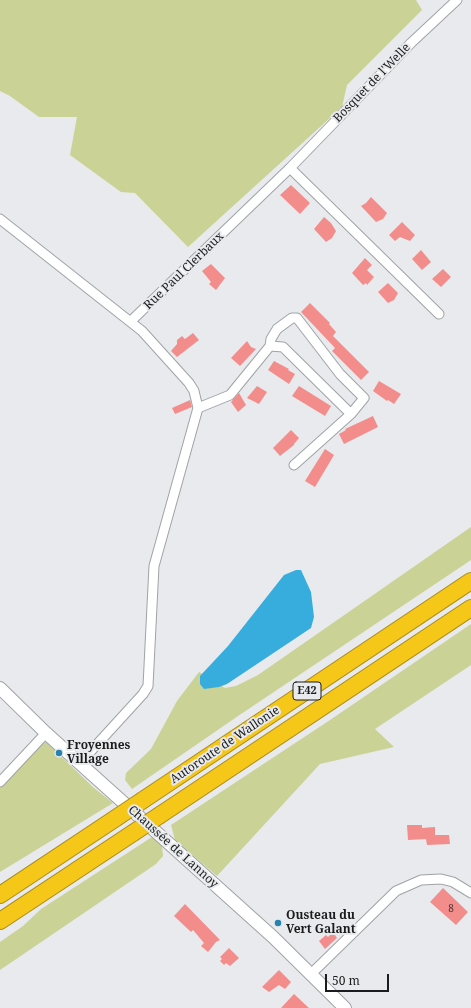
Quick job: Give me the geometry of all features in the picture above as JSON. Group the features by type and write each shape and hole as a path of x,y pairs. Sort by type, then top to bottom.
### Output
{"highway":[{"name":"Autoroute de Wallonie","path":"0,895 471,581"},
{"name":"Autoroute de Wallonie","path":"0,921 471,608"}],"main road":[{"name":"Chaussée de Lannoy","path":"0,688 46,732 222,891 311,974 345,1008"}],"street":[{"name":"Bosquet de l'Welle","path":"236,220 290,168 411,43 457,0"},
{"path":"290,168 439,314"},
{"path":"0,219 142,331 189,382 194,390 198,408 154,566 148,686 80,763"},
{"name":"Rue Paul Clerbaux","path":"131,322 236,220"},
{"path":"198,408 230,395 270,346 271,339 277,329 292,318 297,318 340,374 364,398 351,414 294,465"},
{"path":"270,346 283,347 351,414"},
{"path":"0,782 46,732"},
{"path":"311,974 396,891 421,880 441,879 453,882 471,893"}],"green space":[{"path":"0,0 416,0 422,10 347,85 342,107 188,247 135,193 121,192 70,155 77,117 39,117 10,96 0,91"},
{"path":"471,527 471,560 132,789 125,780 126,773 151,749 177,701 199,672 225,688 236,686 258,675"},
{"path":"471,624 471,665 375,729 394,747 320,764 217,876 175,840 171,825 330,720"},
{"path":"46,742 94,788 113,803 0,872 0,787 34,748"},
{"path":"152,837 162,845 163,856 156,864 0,970 0,942 23,926 41,909"}],"water":[{"path":"296,570 301,570 311,592 314,617 311,628 227,684 219,687 204,689 200,684 200,676 228,646 284,575"}],"building":[{"path":"291,185 310,203 300,214 280,195"},
{"path":"371,197 387,213 383,219 376,222 361,206"},
{"path":"324,217 331,223 336,231 332,238 326,242 314,229"},
{"path":"402,222 415,235 410,241 400,237 395,241 389,235"},
{"path":"421,250 431,262 422,270 412,259"},
{"path":"365,258 372,265 367,270 374,277 367,285 366,283 363,285 352,273"},
{"path":"211,264 225,278 216,290 209,284 211,282 202,271"},
{"path":"443,269 451,277 441,287 432,279"},
{"path":"388,283 398,293 394,300 388,303 378,292"},
{"path":"310,303 330,323 329,324 336,332 333,336 369,372 361,380 332,351 335,348 301,312"},
{"path":"193,333 199,340 177,357 171,351 177,344 177,340 182,336 185,339"},
{"path":"247,341 251,347 256,349 240,366 231,358"},
{"path":"274,361 295,374 289,384 268,370"},
{"path":"379,381 401,394 394,404 373,391"},
{"path":"257,386 267,392 259,404 247,398"},
{"path":"299,386 331,406 325,416 292,396"},
{"path":"239,393 246,405 238,412 231,402"},
{"path":"190,400 192,407 175,414 172,408"},
{"path":"373,416 378,427 344,444 339,434 346,430 345,429"},
{"path":"291,430 299,438 294,445 280,456 273,448"},
{"path":"325,449 334,455 315,487 305,481"},
{"path":"407,825 422,825 422,828 435,827 435,835 449,835 450,844 427,845 426,839 408,840"},
{"path":"443,888 468,912 456,925 430,902"},
{"path":"185,904 220,940 216,942 208,952 201,946 204,943 193,930 191,932 174,916"},
{"path":"333,932 337,938 325,949 319,941 326,935 328,937"},
{"path":"229,948 239,958 230,966 226,963 224,965 220,961 222,959 220,957"},
{"path":"279,970 291,982 285,989 279,985 269,992 262,987"},
{"path":"294,994 309,1008 281,1008"}],"place":[{"name":"Froyennes Village","path":"59,753"},
{"name":"Ousteau du Vert Galant","path":"278,923"}]}
